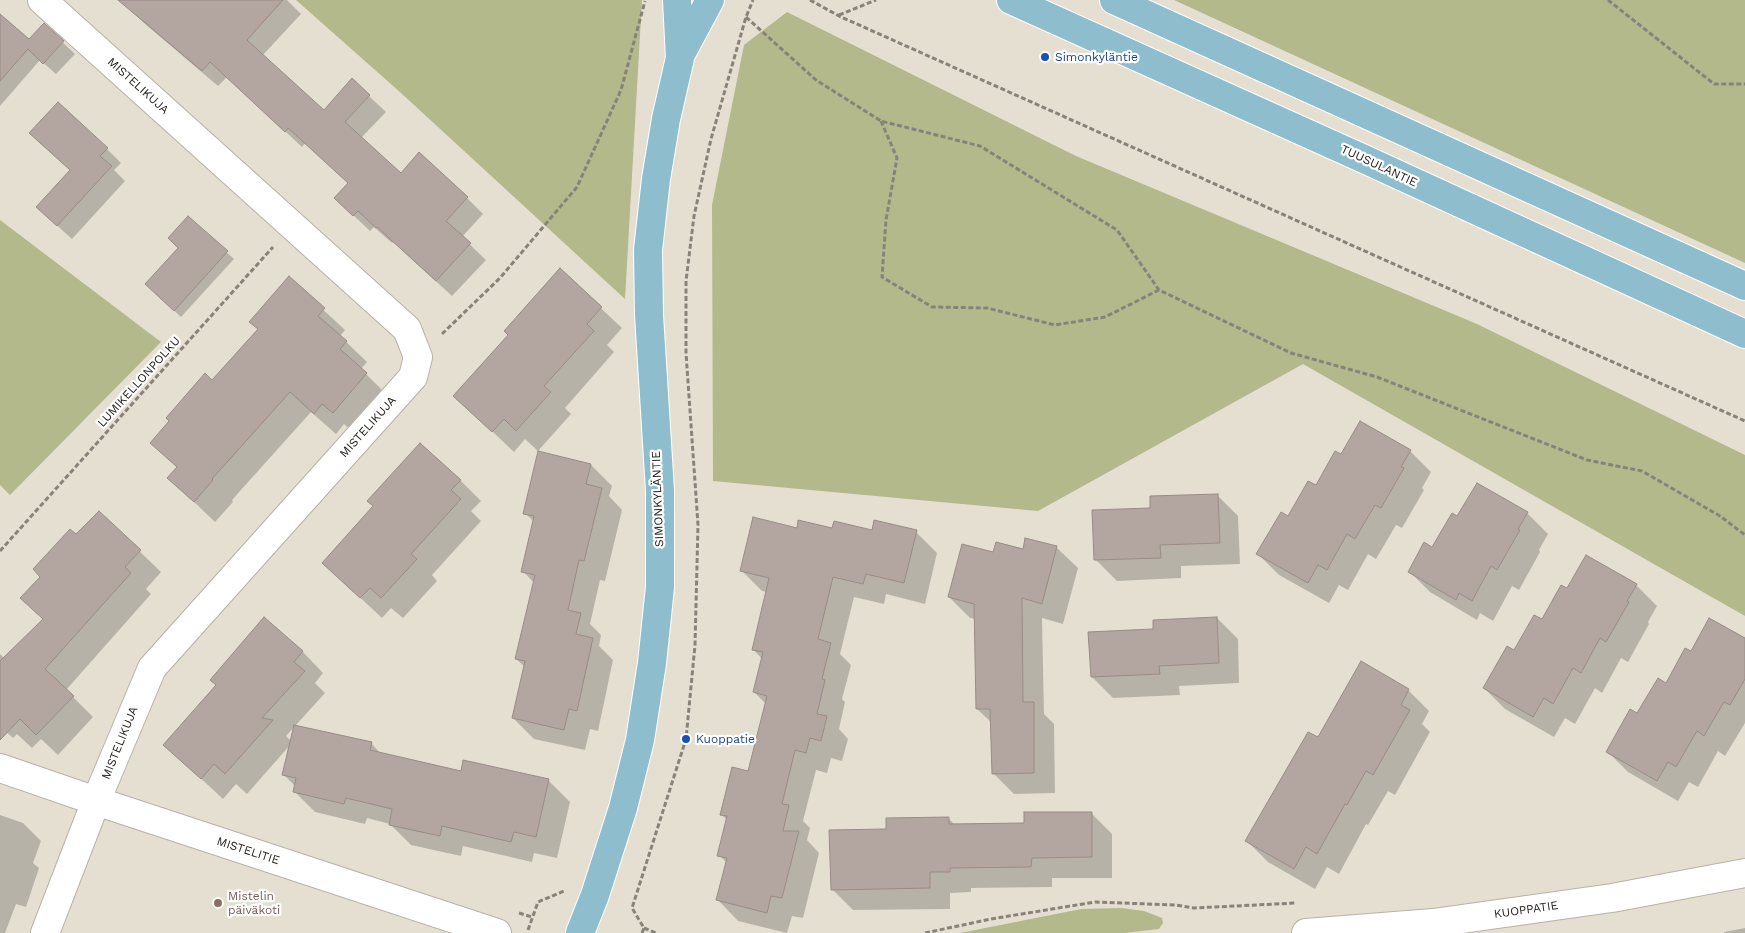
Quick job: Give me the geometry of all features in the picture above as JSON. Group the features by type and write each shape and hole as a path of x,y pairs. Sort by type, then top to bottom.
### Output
{"main road":[{"name":"SIMONKYLÄNTIE","path":"677,0 680,58"},
{"name":"SIMONKYLÄNTIE","path":"580,933 595,895 623,808 640,740 652,664 660,587 660,501 649,315 648,250 666,119 680,58 710,0"},
{"name":"TUUSULANTIE","path":"1011,0 1745,334"},
{"path":"1114,0 1745,286"}],"street":[{"name":"MISTELIKUJA","path":"42,0 406,329 418,357 413,377 152,668 96,801 45,933"},
{"name":"MISTELITIE","path":"0,768 497,933"},
{"name":"KUOPPATIE","path":"1306,933 1355,931 1433,923 1603,899 1745,872"}],"path":[{"path":"418,357 500,278 576,187 621,90 646,0"},
{"path":"810,0 839,16 1745,421"},
{"path":"839,16 876,0"},
{"path":"1608,0 1714,84 1745,84"},
{"path":"746,17 816,80 881,121 980,146 1117,230 1159,290 1291,353 1377,377 1586,460 1642,471 1720,516 1745,535"},
{"path":"881,121 897,158 886,220 882,277 932,307 987,308 1055,325 1105,317 1159,290"},
{"name":"LUMIKELLONPOLKU","path":"0,551 292,226"},
{"path":"527,933 538,902 571,888"},
{"path":"925,933 991,919 1095,902 1175,905 1194,908 1300,903"},
{"path":"644,928 656,933"}],"green space":[{"path":"296,0 642,0 625,299 401,93"},
{"path":"1174,0 1745,0 1745,263"},
{"path":"787,12 1076,156 1477,324 1745,455 1745,616 1303,364 1038,511 713,481 712,205 744,45"},
{"path":"0,220 161,342 10,495 0,485"},
{"path":"1122,908 1144,911 1162,918 1163,923 1159,929 1125,933 960,933 1081,909"}],"building":[{"path":"118,0 283,0 247,40 324,110 352,78 370,95 345,122 401,173 419,152 468,197 446,221 471,243 436,281 358,211 353,216 334,198 348,183 288,128 285,132 210,62 202,71"},
{"path":"0,14 29,39 44,23 64,41 43,64 28,49 0,81"},
{"path":"58,102 108,148 100,156 112,166 57,226 36,207 70,170 29,133"},
{"path":"188,216 228,251 174,311 145,284 178,248 168,238"},
{"path":"560,268 602,307 587,324 594,331 544,386 551,392 516,431 504,419 492,432 453,396 508,335 504,331"},
{"path":"289,276 325,308 318,316 347,341 340,349 367,373 333,413 322,404 314,414 290,392 212,479 194,502 167,478 177,467 150,443 169,421 166,418 205,373 212,380 258,329 249,322"},
{"path":"1360,421 1411,450 1401,467 1404,468 1381,508 1375,505 1355,539 1347,534 1327,570 1318,565 1308,583 1256,554 1281,512 1288,516 1308,481 1316,485 1335,451 1341,454"},
{"path":"420,443 461,480 451,490 461,499 411,554 417,559 381,598 370,588 360,598 322,563 373,506 367,501"},
{"path":"538,451 591,464 586,484 602,488 584,561 579,560 568,610 581,613 576,634 593,638 577,711 569,709 564,730 512,718 525,661 515,659 535,575 521,572 534,516 523,514"},
{"path":"1477,483 1528,512 1497,570 1491,566 1472,601 1459,593 1456,600 1408,572 1424,542 1432,547 1452,513 1457,516"},
{"path":"1218,494 1220,543 1160,545 1161,558 1094,560 1092,510 1150,508 1150,496"},
{"path":"99,511 141,550 125,567 131,573 45,669 74,696 36,735 20,719 0,740 0,661 43,619 20,598 40,577 33,569 70,529 76,534"},
{"path":"753,517 797,528 798,520 832,528 834,521 872,530 874,520 917,530 904,583 866,574 863,584 833,577 818,639 831,643 822,679 825,680 817,714 827,716 821,741 810,738 806,753 795,750 782,804 789,805 783,831 799,831 782,898 771,896 767,913 716,900 727,858 717,856 727,816 720,815 732,767 748,771 767,696 753,692 763,652 752,650 769,578 740,571"},
{"path":"1025,538 1057,546 1042,604 1022,598 1023,702 1034,702 1034,773 992,774 990,709 976,709 974,604 948,597 962,544 993,552 996,542 1023,549"},
{"path":"1586,555 1637,584 1606,642 1600,638 1581,673 1573,668 1553,704 1544,698 1533,717 1483,688 1507,646 1514,650 1534,615 1542,619 1561,585 1567,588"},
{"path":"264,617 303,651 294,662 305,671 262,718 273,720 225,774 214,764 201,779 163,745 216,685 210,680"},
{"path":"1217,617 1219,663 1159,666 1160,674 1091,677 1088,632 1153,629 1153,620"},
{"path":"1709,618 1745,638 1745,679 1730,705 1724,702 1704,736 1697,731 1676,767 1668,762 1657,781 1606,752 1630,709 1637,713 1658,678 1666,683 1685,648 1691,651"},
{"path":"1361,661 1409,689 1401,705 1410,710 1373,775 1366,771 1317,854 1306,847 1294,869 1245,841 1308,732 1318,737"},
{"path":"294,725 372,742 370,750 461,771 463,760 549,779 536,837 514,832 511,842 442,826 440,836 389,825 392,809 346,798 344,804 293,792 296,778 282,775"},
{"path":"1024,812 1092,812 1092,857 1032,858 1031,867 950,868 950,872 930,872 930,888 831,890 829,830 886,829 886,818 949,817 949,824 1024,823"}],"place":[{"name":"Simonkyläntie","path":"1045,57"},
{"name":"Kuoppatie","path":"686,739"},
{"name":"Mistelin päiväkoti","path":"218,903"}]}
